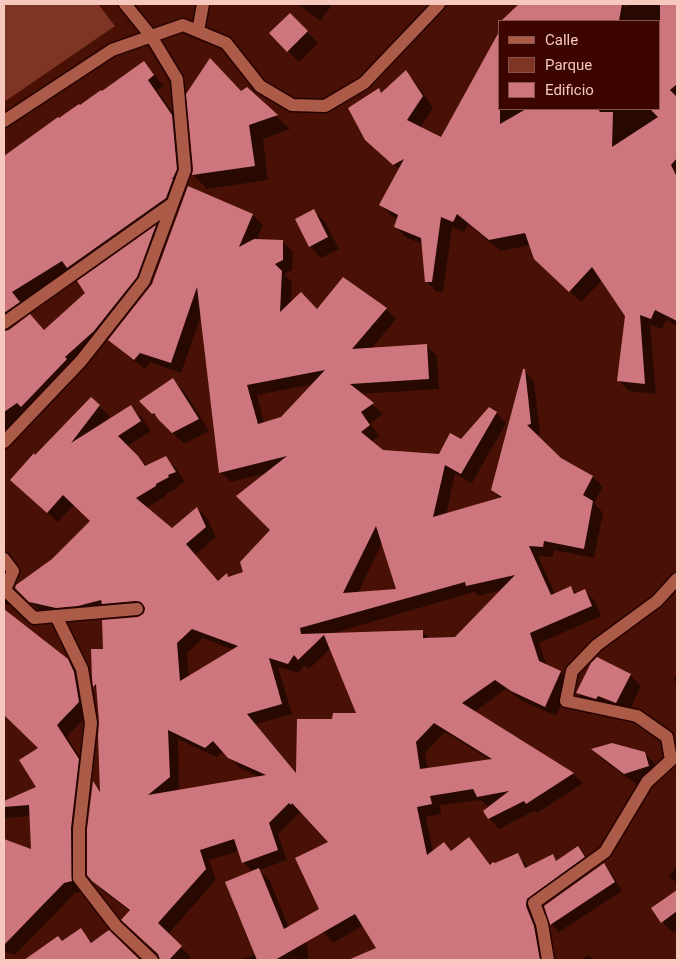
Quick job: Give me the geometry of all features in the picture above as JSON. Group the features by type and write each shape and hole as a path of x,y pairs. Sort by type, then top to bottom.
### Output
{"street":[{"path":"4,442 81,361 144,282 185,170 177,79 151,36 125,4"},
{"path":"198,31 203,4"},
{"path":"4,121 112,50 183,25 226,43 260,86 292,105 325,106 364,83 439,4"},
{"path":"4,323 172,204"},
{"path":"4,559 13,571 5,590 34,618 137,609"},
{"path":"548,960 542,924 534,902 605,852 647,782 671,760 667,737 637,716 566,701 572,671 597,645 657,601 677,579"},
{"path":"56,616 82,669 90,722 79,829 79,878 116,926 152,960"}],"green space":[{"path":"4,4 98,4 115,26 4,102"}],"building":[{"path":"519,4 622,4 619,20 502,20"},
{"path":"660,4 677,4 677,84 670,90 677,97 677,158 671,165 677,177 677,321 655,310 651,319 640,315 645,384 617,381 625,316 592,267 569,292 534,259 525,233 489,240 457,214 453,222 441,217 432,282 425,282 421,238 394,227 398,215 379,205 404,159 393,165 365,140 348,108 379,88 381,93 406,70 423,96 407,120 441,137 498,34 498,110 500,110 500,124 524,110 599,110 600,112 613,112 612,147 658,117 651,110 661,110"},
{"path":"290,13 308,31 287,52 269,33"},
{"path":"210,58 241,91 247,87 278,115 249,125 255,166 192,175 186,94"},
{"path":"144,61 154,75 148,80 172,115 177,169 173,178 171,178 173,179 166,198 67,268 62,261 12,292 20,302 4,313 4,156 58,117 102,91"},
{"path":"188,186 253,214 239,247 254,239 283,240 283,260 275,264 282,271 280,312 301,292 317,309 343,277 387,308 352,349 427,344 429,379 350,384 374,403 361,412 370,425 361,432 383,450 439,454 450,433 461,439 489,407 497,412 461,474 445,465 433,517 502,497 491,490 523,369 525,369 531,424 527,425 561,458 593,476 583,495 593,501 584,549 544,541 543,547 529,546 551,595 571,586 574,594 585,589 592,606 530,633 539,661 561,671 545,707 511,691 495,680 462,703 574,773 526,804 524,801 488,819 483,811 509,791 477,797 473,789 430,796 432,804 417,807 427,855 444,842 451,851 469,837 490,865 493,862 495,863 518,853 525,868 553,854 556,861 578,846 585,857 527,899 526,906 534,926 540,960 348,960 376,948 355,914 275,960 257,960 225,882 259,868 284,929 319,909 295,858 328,842 292,803 291,805 289,803 269,823 278,850 242,863 234,839 200,850 206,869 158,923 182,946 169,960 160,960 158,954 121,920 130,910 87,875 87,829 93,781 100,792 99,722 96,684 93,687 92,678 91,649 103,649 102,620 138,617 144,613 145,608 141,602 136,601 102,604 101,600 78,606 56,608 29,602 15,588 16,585 52,559 90,521 63,495 47,513 10,480 34,453 35,455 91,397 100,405 71,443 131,405 141,421 118,436 145,466 166,456 176,472 168,475 169,477 136,498 172,528 197,507 206,527 186,544 218,581 227,573 228,577 243,572 240,562 270,530 236,496 287,456 219,473 197,287 171,363 140,353 134,360 108,340 152,284","holes":["325,370 281,417 258,424 247,385","376,526 396,589 343,593","515,575 455,637 423,638 423,630 301,634 300,628 465,582 466,586","192,629 238,646 180,681 177,643","324,635 356,713 333,713 332,719 297,719 296,773 247,714 282,704 269,658 288,664 294,655 298,660","434,723 492,759 420,769 416,742","168,730 205,748 213,741 228,758 266,775 148,795 170,777"]},
{"path":"314,209 328,237 309,247 295,219"},
{"path":"156,225 137,277 94,331 65,357 67,359 21,407 17,403 4,412 4,331 9,330 30,314 44,330 85,293 77,281"},
{"path":"173,378 199,419 172,433 154,413 152,414 139,401"},
{"path":"4,609 68,659 74,672 79,702 57,725 79,759 71,828 72,881 64,883 4,945 4,839 31,849 29,805 4,807 4,801 36,787 19,760 38,748 4,715"},
{"path":"597,657 631,674 616,703 598,696 596,699 576,693 591,663"},
{"path":"612,743 645,752 649,766 624,774 591,749"},
{"path":"604,863 615,882 550,925 544,906"},
{"path":"677,890 677,911 661,923 651,908"},
{"path":"81,928 91,943 109,930 140,960 24,960 58,936 62,941"}]}
